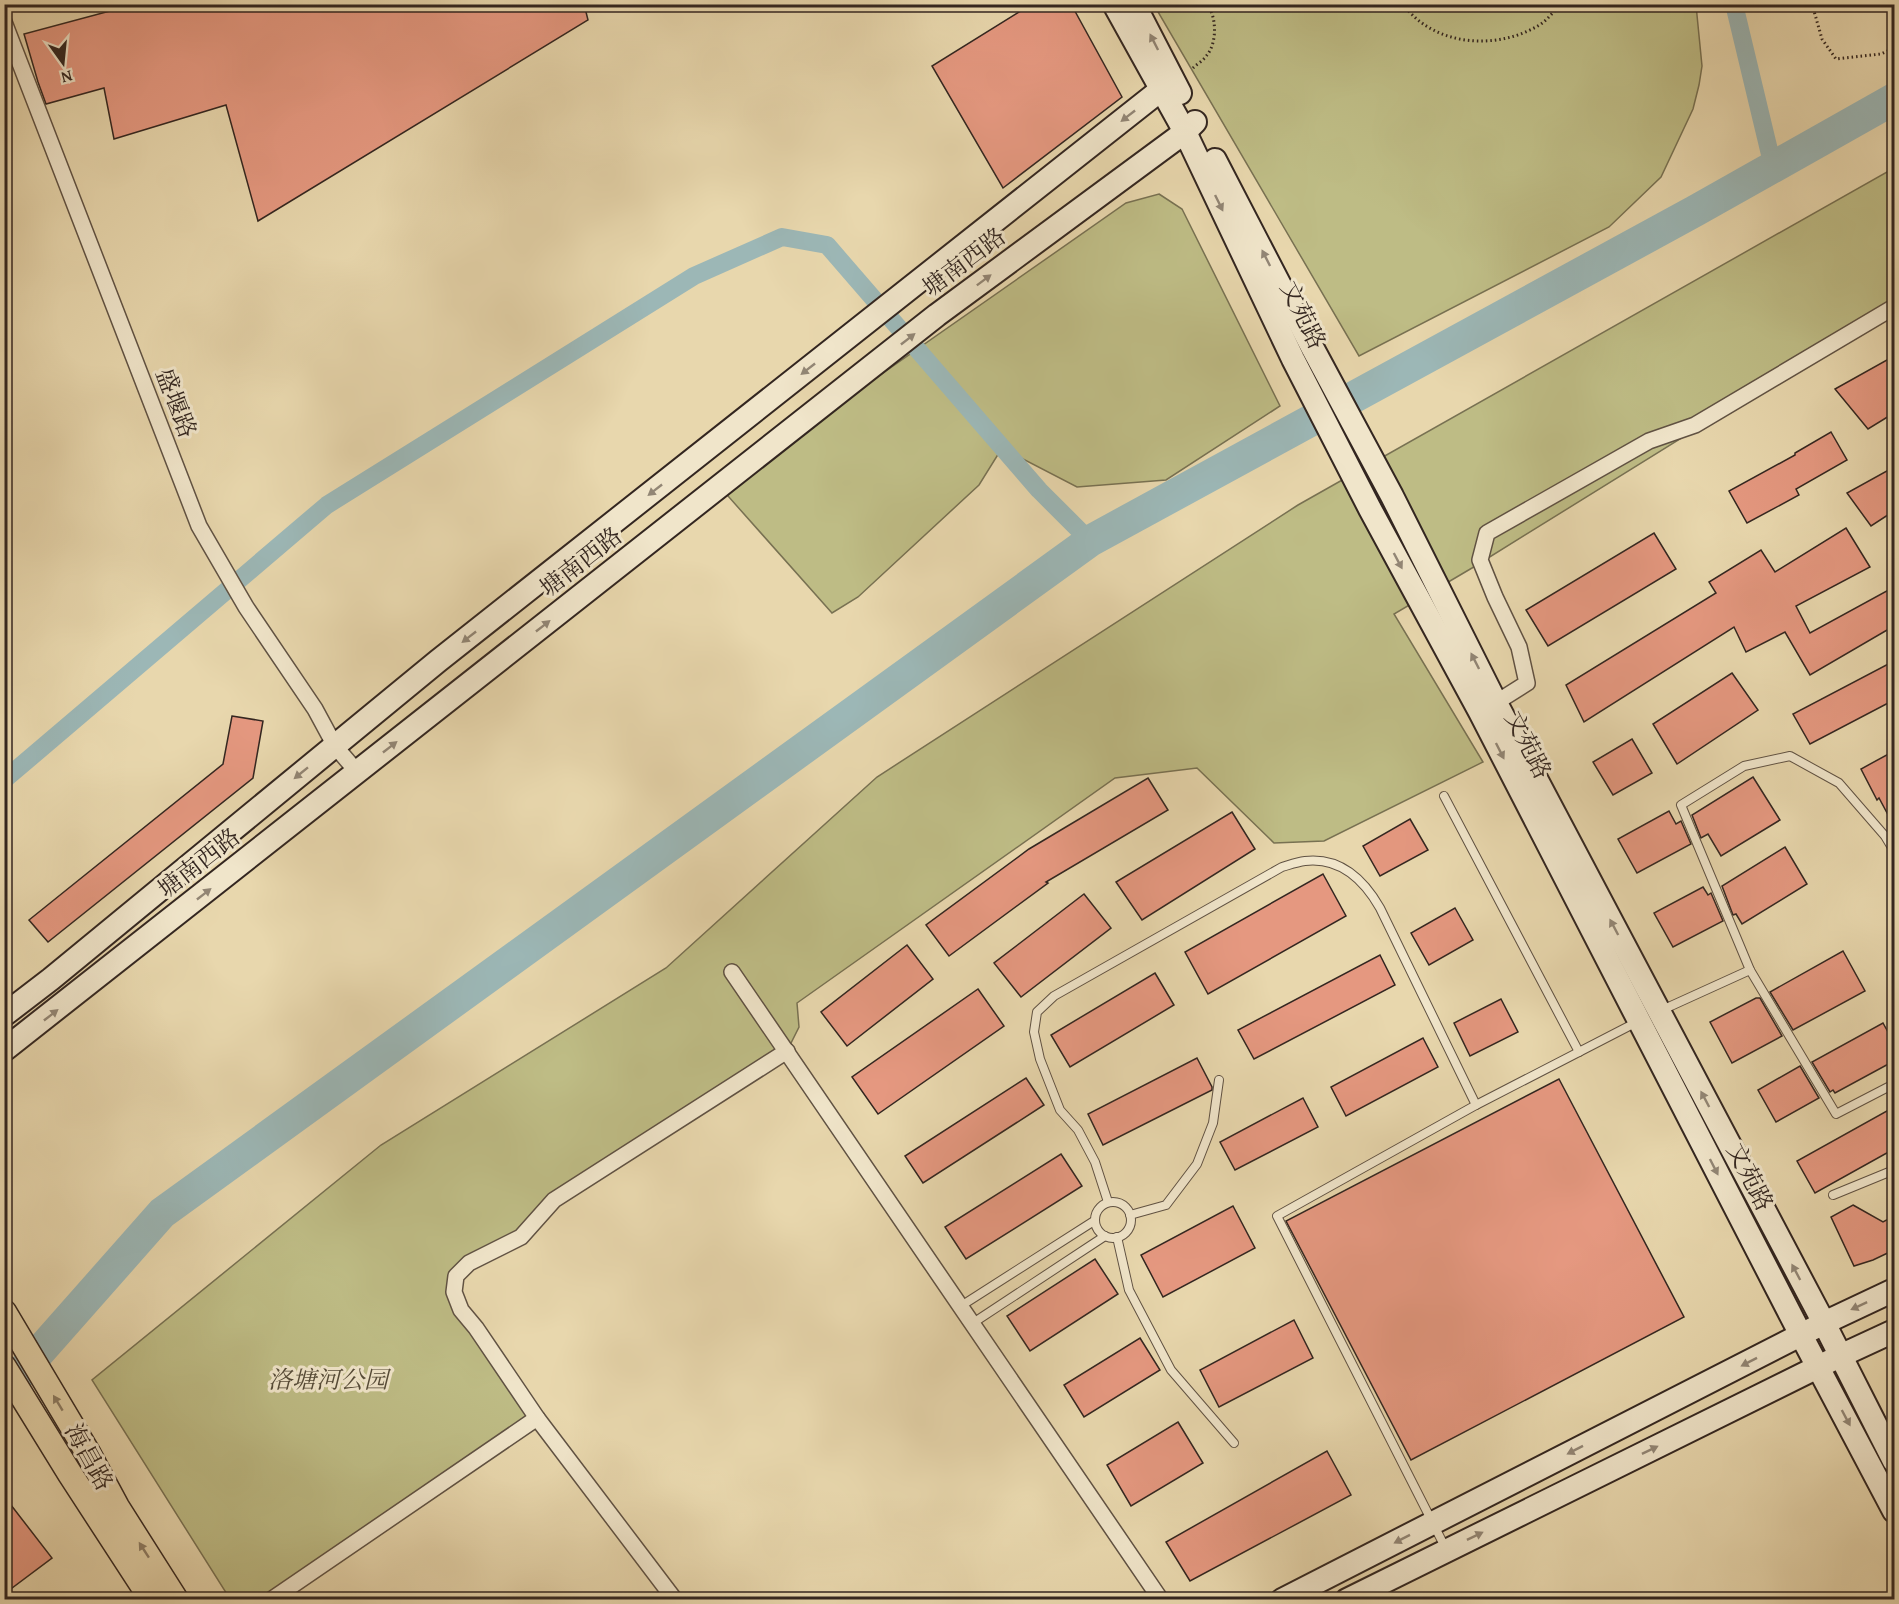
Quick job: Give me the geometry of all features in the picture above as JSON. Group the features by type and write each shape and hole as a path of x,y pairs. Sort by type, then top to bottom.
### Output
{"main road":[{"name":"文苑路","path":"1114,4 1168,85"},
{"name":"文苑路","path":"1134,4 1168,85 1303,353 1370,509 1488,707"},
{"name":"塘南西路","path":"4,1015 51,979 438,661 1168,85"},
{"name":"塘南西路","path":"4,1050 937,315 1190,127"},
{"name":"文苑路","path":"1303,353 1392,496 1488,707 1649,1016 1801,1335 1894,1511"},
{"name":"文苑路","path":"1649,1016 1824,1323 1894,1461"},
{"path":"1282,1599 1824,1323 1894,1290"},
{"name":"海昌路","path":"4,1312 88,1453 117,1507 176,1599"},
{"path":"1347,1599 1894,1331"},
{"name":"海昌路","path":"4,1366 70,1474 152,1599"}],"street":[{"name":"盛堰路","path":"4,22 195,515 246,607 315,709 335,746 358,773"},
{"path":"1488,707 1527,683 1519,647 1480,560 1487,533 1649,441 1695,425 1894,307"},
{"path":"732,972 1161,1599"},
{"path":"675,1599 537,1418 462,1310 454,1292 456,1276 469,1263 521,1237 554,1200 787,1051"},
{"path":"271,1599 537,1418"}],"lane":[{"path":"1894,851 1885,836 1839,783 1790,756 1744,766 1681,805 1750,970 1836,1114 1894,1084"},
{"path":"1444,796 1579,1052"},
{"path":"1107,1202 1095,1162 1078,1130 1060,1110 1040,1059 1034,1032 1037,1012 1054,996 1282,867 1305,861 1332,862 1351,872 1369,890 1380,908 1476,1105"},
{"path":"1447,1550 1277,1216 1476,1105 1649,1016 1750,970"},
{"path":"1130,1215 1166,1205 1197,1164 1213,1123 1219,1080"},
{"path":"1833,1196 1894,1170"},
{"path":"1113,1201 1124,1205 1130,1215 1130,1226 1117,1237 1105,1236 1096,1228 1094,1221 1097,1209 1113,1201"},
{"path":"961,1306 1094,1221"},
{"path":"973,1323 1105,1236"},
{"path":"1117,1237 1129,1290 1171,1370 1234,1443"}],"path":[{"path":"1193,68 1207,56 1213,41 1214,23 1211,9 1207,4"},
{"path":"1211,9 1225,4"},
{"path":"1403,4 1409,13 1439,33 1473,42 1509,39 1542,23 1561,4"},
{"path":"1812,4 1822,39 1836,59 1881,54 1894,48"}],"green space":[{"path":"1154,5 1696,5 1702,66 1693,109 1661,177 1609,227 1359,356"},
{"name":"洛塘河公园","path":"1894,168 1894,306 1394,614 1483,762 1324,841 1274,843 1197,768 1115,778 797,1003 799,1027 787,1051 554,1200 521,1237 469,1263 454,1292 537,1418 271,1599 230,1599 92,1380 381,1145 666,968 877,777 1298,505"},
{"path":"1159,194 1182,209 1280,406 1166,480 1077,487 1002,448 979,485 858,597 832,613 720,487 1126,203"}],"building":[{"path":"136,4 584,4 588,20 258,221 226,105 114,139 104,88 46,104 24,34"},
{"path":"1032,4 1071,4 1122,97 1003,188 932,66"},
{"path":"1894,356 1894,413 1868,429 1835,389"},
{"path":"1831,432 1847,460 1796,489 1799,495 1747,523 1729,491 1795,455"},
{"path":"1894,467 1894,511 1871,526 1847,493"},
{"path":"1846,528 1870,567 1796,606 1810,633 1894,587 1894,626 1810,675 1785,632 1746,652 1734,627 1584,722 1566,685 1716,593 1709,582 1761,550 1775,572"},
{"path":"1654,533 1676,569 1548,646 1526,610"},
{"path":"1894,661 1894,700 1810,744 1793,714"},
{"path":"1732,673 1758,710 1677,764 1653,724"},
{"path":"232,716 263,721 253,778 48,942 29,920 223,764"},
{"path":"1632,739 1652,773 1613,795 1593,762"},
{"path":"1894,751 1894,826 1861,769"},
{"path":"1753,777 1780,820 1721,856 1708,834 1701,838 1692,815"},
{"path":"1148,778 1168,810 1046,882 1048,883 949,956 926,925 1029,849"},
{"path":"1669,811 1676,824 1681,821 1691,844 1637,873 1618,839"},
{"path":"1232,812 1255,849 1142,920 1116,882"},
{"path":"1410,819 1428,850 1380,876 1363,846"},
{"path":"1785,847 1807,884 1742,924 1736,914 1733,915 1722,886"},
{"path":"1323,874 1346,916 1208,994 1185,952"},
{"path":"1703,887 1708,895 1711,893 1723,921 1673,947 1654,913"},
{"path":"1084,894 1111,928 1021,997 994,963"},
{"path":"1455,908 1473,940 1429,965 1411,933"},
{"path":"907,945 933,979 847,1046 821,1012"},
{"path":"1843,951 1865,991 1793,1030 1770,992"},
{"path":"1380,955 1395,985 1254,1059 1238,1030"},
{"path":"1155,973 1174,1005 1070,1067 1051,1035"},
{"path":"978,989 1004,1026 878,1114 852,1077"},
{"path":"1760,998 1782,1036 1732,1063 1710,1022"},
{"path":"1501,999 1518,1032 1470,1056 1454,1023"},
{"path":"1883,1023 1894,1043 1894,1061 1835,1093 1833,1090 1830,1092 1812,1062"},
{"path":"1423,1038 1438,1067 1346,1116 1331,1087"},
{"path":"1197,1058 1212,1090 1103,1145 1088,1114"},
{"path":"1800,1066 1819,1098 1776,1122 1758,1090"},
{"path":"1026,1078 1044,1105 923,1183 905,1156"},
{"path":"1559,1079 1684,1317 1411,1460 1286,1221"},
{"path":"1303,1098 1318,1127 1235,1170 1220,1142"},
{"path":"1894,1107 1894,1149 1815,1193 1797,1161"},
{"path":"1061,1154 1082,1186 966,1259 945,1227"},
{"path":"1853,1205 1883,1222 1894,1216 1894,1250 1854,1266 1831,1217"},
{"path":"1233,1206 1255,1248 1163,1297 1141,1255"},
{"path":"1095,1259 1118,1294 1030,1351 1007,1316"},
{"path":"1294,1320 1313,1358 1219,1407 1200,1370"},
{"path":"1140,1338 1160,1370 1084,1417 1064,1385"},
{"path":"1178,1422 1203,1463 1131,1506 1107,1465"},
{"path":"1327,1451 1351,1495 1190,1581 1166,1542"},
{"path":"4,1496 52,1558 4,1594"}],"waterway":[{"path":"1734,4 1773,167"},
{"path":"4,1392 162,1213 1090,541 1695,211 1894,99"},
{"path":"4,780 327,505 694,276 782,237 827,245 1039,490 1090,541"}]}
